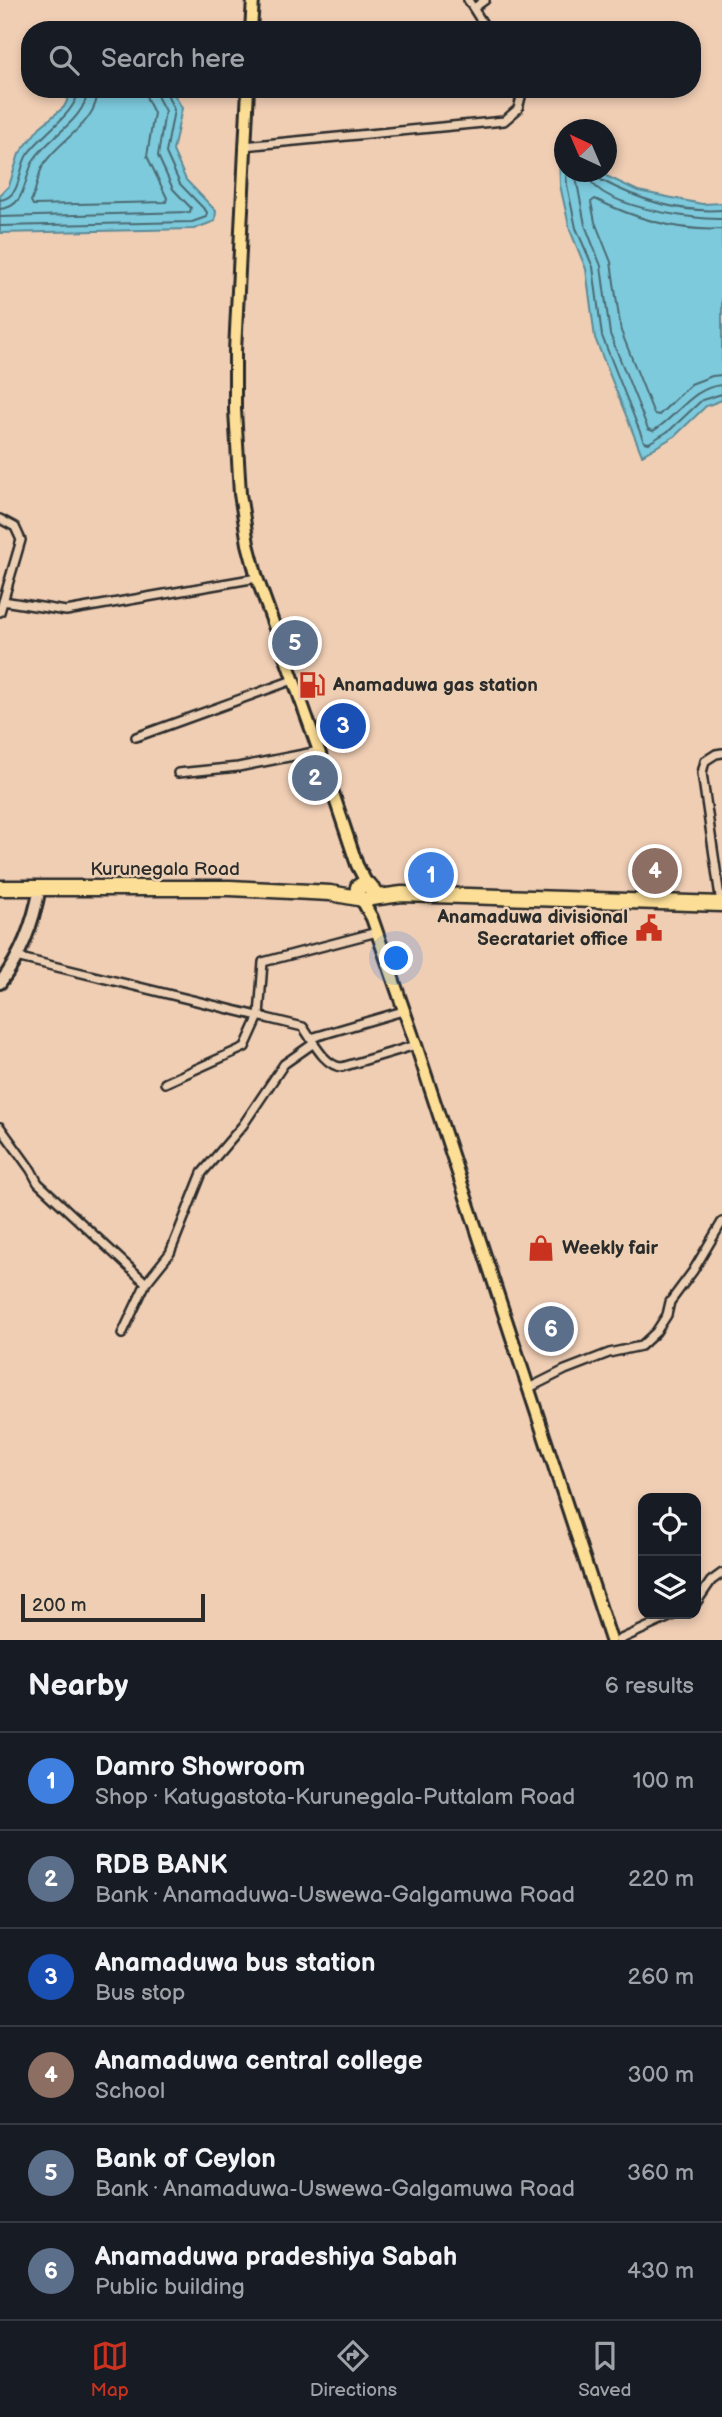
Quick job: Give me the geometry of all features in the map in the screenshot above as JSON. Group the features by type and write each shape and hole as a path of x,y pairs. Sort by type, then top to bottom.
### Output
{"highway":[{"name":"Kurunegala Road","path":"0,888 230,888 721,904"}],"main road":[{"path":"252,21 253,0"},
{"path":"247,98 235,351 235,410 240,494 248,544 257,578 357,865 372,918 611,1640"}],"street":[{"path":"468,0 482,21"},
{"path":"474,8 485,0"},
{"path":"244,146 504,121 518,109 521,98"},
{"path":"0,519 15,527 21,540 0,612"},
{"path":"3,601 66,611 257,578"},
{"path":"136,737 293,680"},
{"path":"178,773 238,767 319,751"},
{"path":"721,904 702,773 705,761 722,753"},
{"path":"0,983 16,957 35,913 40,887"},
{"path":"165,1083 245,1047 259,1016 262,962 377,932"},
{"path":"16,957 303,1027 334,1067 416,1045"},
{"path":"122,1334 146,1283 170,1253 202,1173 243,1125 284,1065 312,1040 403,1010"},
{"path":"1,1131 38,1183 146,1283"},
{"path":"529,1388 598,1357 641,1346 656,1332 667,1315 670,1302 693,1271 722,1222"},
{"path":"701,1596 711,1581 722,1573"},
{"path":"619,1640 665,1619"}],"water":[{"path":"68,98 176,98 182,108 173,151 186,180 216,211 215,221 194,229 0,233 0,195 9,186 19,154 40,127 64,107"},
{"path":"617,181 638,191 702,204 722,203 722,400 706,406 675,436 642,455 595,338 586,269 570,230 560,182"}],"place":[{"name":"Bank of Ceylon","path":"295,643"},
{"name":"Anamaduwa gas station","path":"312,685"},
{"name":"Anamaduwa bus station","path":"343,726"},
{"name":"RDB BANK","path":"315,778"},
{"name":"Anamaduwa central college","path":"655,871"},
{"name":"Damro Showroom","path":"431,875"},
{"name":"Anamaduwa divisional Secratariet office","path":"649,928"},
{"name":"Weekly fair","path":"541,1248"},
{"name":"Anamaduwa pradeshiya Sabah","path":"551,1329"}]}
